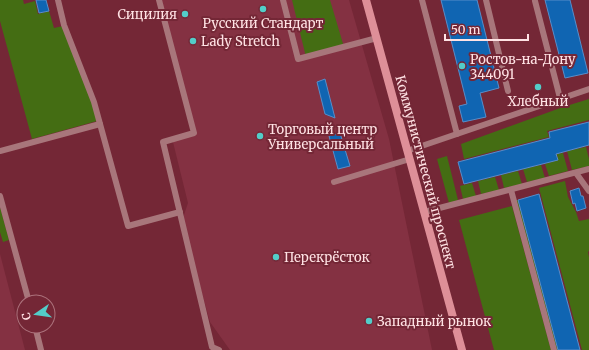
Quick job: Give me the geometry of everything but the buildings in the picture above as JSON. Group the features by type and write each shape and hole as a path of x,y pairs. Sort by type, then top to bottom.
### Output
{"main road":[{"name":"Коммунистический проспект","path":"366,0 462,350"}],"lane":[{"path":"58,0 64,25 94,102 128,226 180,212"},
{"path":"159,0 194,134 163,142 212,347 219,350"},
{"path":"283,0 298,59 377,38"},
{"path":"422,0 457,134"},
{"path":"486,0 508,91"},
{"path":"535,1 560,98"},
{"path":"407,151 589,89"},
{"path":"0,151 100,124"},
{"path":"334,182 410,159"},
{"path":"424,212 589,169"},
{"path":"576,173 589,191"},
{"path":"511,190 554,350"},
{"path":"0,196 26,294"},
{"path":"37,334 42,350"}],"shaded area":[{"path":"160,0 349,0 389,139 432,350 230,350 210,322 182,221 188,203 172,138 192,132"},
{"path":"0,254 16,315 16,334 21,334 25,350 0,350"}],"green space":[{"path":"0,0 23,0 24,4 35,1 38,14 49,11 54,28 63,26 92,103 97,121 32,139 0,21"},
{"path":"292,0 330,0 344,47 306,57"},
{"path":"589,99 589,120 547,131 549,137 464,159 461,144"},
{"path":"586,147 589,166 572,170 567,151"},
{"path":"563,153 568,171 549,176 545,164 558,160 557,154"},
{"path":"447,156 458,200 449,203 437,159"},
{"path":"541,165 545,178 527,182 523,169"},
{"path":"518,171 522,184 504,188 501,175"},
{"path":"495,177 499,190 481,194 478,181"},
{"path":"565,181 568,197 579,221 589,219 589,350 582,350 539,188"},
{"path":"472,183 476,196 463,199 460,186"},
{"path":"518,200 558,350 555,350 515,201"},
{"path":"512,206 551,350 494,350 459,220"},
{"path":"0,207 9,240 3,242 0,232"}],"place":[{"name":"Русский Стандарт","path":"263,9"},
{"name":"Сицилия","path":"185,14"},
{"name":"Lady Stretch","path":"193,41"},
{"name":"Ростов-на-Дону 344091","path":"462,66"},
{"name":"Хлебный","path":"538,87"},
{"name":"Торговый центр Универсальный","path":"260,136"},
{"name":"Перекрёсток","path":"276,257"},
{"name":"Западный рынок","path":"369,321"}]}
